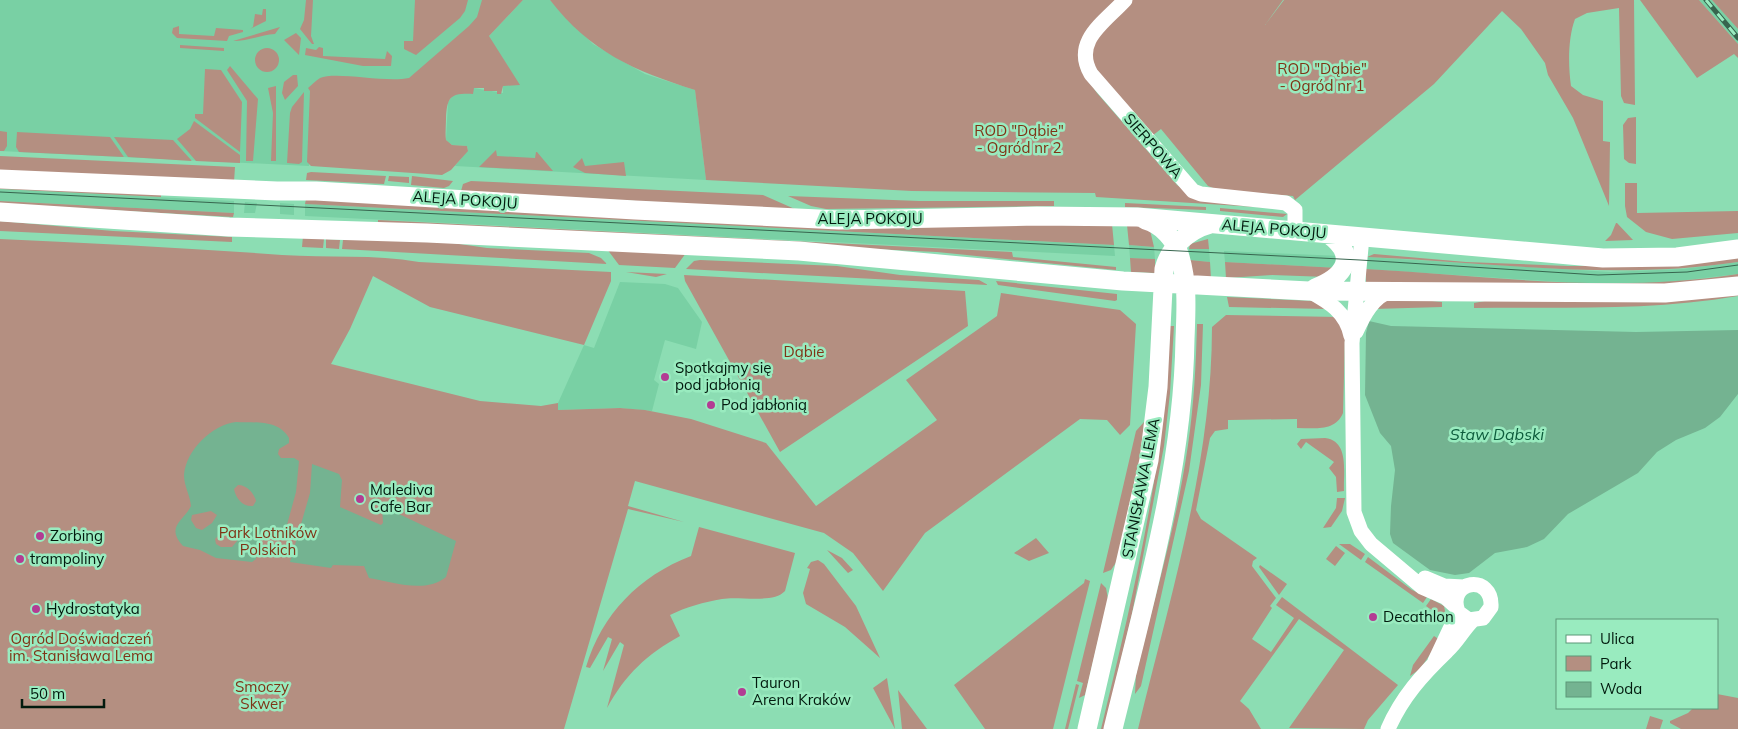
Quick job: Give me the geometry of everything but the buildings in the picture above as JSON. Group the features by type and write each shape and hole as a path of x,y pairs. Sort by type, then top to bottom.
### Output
{"main road":[{"name":"ALEJA POKOJU","path":"0,179 277,191 324,191 839,220 1037,216 1137,218 1295,230 1603,258 1677,257 1738,249"},
{"path":"0,212 229,227 427,233 799,252 1185,285 1309,291 1665,293 1738,286"},
{"name":"STANISŁAWA LEMA","path":"1114,729 1143,606 1175,452 1184,367 1185,285 1180,257 1175,246 1159,226 1137,218"},
{"name":"STANISŁAWA LEMA","path":"1087,729 1149,460 1158,387 1162,283 1165,263 1175,246 1188,234 1211,224"},
{"path":"1309,291 1335,279 1344,265 1345,255 1341,246 1328,234"}],"street":[{"name":"SIERPOWA","path":"1125,0 1094,31 1086,44 1085,62 1091,74 1193,190 1202,194 1286,203 1295,210 1295,230"},
{"path":"1362,237 1352,342 1354,512 1368,541 1422,587 1445,597 1463,618 1472,621 1483,618 1488,614 1492,600 1484,588 1476,584 1464,587 1444,586 1398,566"},
{"path":"1352,342 1371,305 1392,290"},
{"path":"1309,291 1328,301 1342,313 1352,342"},
{"path":"1434,661 1457,609 1458,592 1464,587"},
{"path":"1388,729 1404,698 1434,661 1447,651 1472,621"}],"shaded area":[{"path":"0,0 487,0 477,27 408,79 391,82 315,86 309,166 0,151"},
{"path":"523,0 550,0 593,44 645,74 695,90 706,180 455,166 468,150 467,146 452,145 446,140 448,102 453,95 474,88 503,93 503,86 489,36"},
{"path":"1699,0 1712,0 1718,6 1738,29 1738,44"},
{"path":"0,189 234,201 234,213 0,201"},
{"path":"245,202 257,203 255,213 244,213"},
{"path":"280,203 294,204 294,215 280,214"},
{"path":"305,204 1114,245 1115,256 305,216"},
{"path":"1129,245 1154,247 1155,259 1130,258"},
{"path":"1189,249 1209,249 1210,262 1190,260"},
{"path":"1224,251 1341,256 1339,268 1225,262"},
{"path":"1367,257 1611,272 1683,269 1738,262 1738,274 1661,283 1591,284 1366,269"},
{"path":"620,282 665,284 678,288 702,322 696,349 665,340 654,380 659,384 652,411 620,408 558,410 558,403 584,345 594,348"}],"green space":[{"path":"306,0 313,0 311,36 314,44 300,29 304,20"},
{"path":"415,0 468,0 465,11 460,18 416,55 404,49 404,41 413,41"},
{"path":"482,0 523,0 489,36 520,85 503,86 501,94 497,94 497,91 484,91 484,88 474,88 473,94 459,94 451,98 447,106 446,140 452,145 467,146 468,151 451,170 442,175 311,166 307,162 310,91 308,88 320,78 327,76 387,79 409,78 469,26 477,17"},
{"name":"ROD \"Dąbie\" - Ogród nr 2","path":"550,0 1118,0 1087,30 1080,43 1078,57 1081,70 1097,93 1177,185 1192,195 1286,209 1096,197 1095,193 912,191 706,180 695,90 633,67 615,57 581,33"},
{"name":"ROD \"Dąbie\" - Ogród nr 1","path":"1131,0 1283,0 1265,25 1284,0 1634,0 1635,105 1624,103 1621,96 1619,8 1587,13 1575,19 1570,43 1569,69 1571,86 1583,95 1603,101 1603,141 1610,142 1609,206 1573,118 1548,75 1545,63 1521,29 1502,11 1434,84 1295,200 1293,196 1218,190 1208,186 1161,129 1152,136 1090,62 1092,42"},
{"path":"1640,0 1699,0 1738,44 1738,58 1734,54 1697,78"},
{"path":"1712,0 1738,0 1738,29"},
{"path":"263,9 266,9 266,21 250,29 253,27 255,14 262,15"},
{"path":"179,26 179,34 214,36 216,28 243,30 243,32 229,36 227,41 177,38 172,33 173,28"},
{"path":"280,27 275,34 233,41"},
{"path":"296,33 301,38 299,55 284,40"},
{"path":"180,45 224,48 224,51 180,48"},
{"path":"319,47 323,48 323,56 385,59 387,51 392,56 391,66 363,66 305,55 306,48 316,50"},
{"path":"267,48 275,52 279,60 275,68 267,72 259,68 255,60 259,52"},
{"path":"230,66 258,99 253,161 246,161 247,101 227,70"},
{"path":"205,69 221,70 242,102 240,152 195,118 195,114 203,114"},
{"path":"293,75 297,75 298,86 285,100 282,93 284,82"},
{"path":"276,86 276,161 271,161 273,113 268,88"},
{"path":"304,92 302,162 299,164 287,163 290,113 292,107"},
{"path":"1636,117 1636,164 1629,163 1624,159 1623,125 1628,118"},
{"path":"194,121 240,155 240,163 196,161 177,139 190,129"},
{"path":"0,131 7,132 7,146 4,151 0,151"},
{"path":"17,132 110,137 124,157 19,152 16,147"},
{"path":"114,137 173,140 192,161 128,157"},
{"path":"496,150 497,156 535,158 537,152 553,171 479,167"},
{"path":"0,156 235,167 234,182 0,172"},
{"path":"582,158 585,166 624,162 626,176 585,173 573,167"},
{"path":"307,173 386,176 384,184 306,180"},
{"path":"389,176 409,177 409,183 388,181"},
{"path":"412,176 453,181 444,188 411,185"},
{"path":"471,181 763,195 797,210 461,191 463,184"},
{"path":"1625,183 1637,183 1637,213 1738,211 1738,233 1672,239 1646,232 1627,217"},
{"path":"0,184 161,193 161,197 0,189"},
{"path":"788,196 919,201 1054,201 1054,206 826,209 811,206"},
{"path":"306,199 1112,224 1114,245 305,204"},
{"path":"0,201 234,213 233,217 0,204"},
{"path":"1125,203 1206,207 1206,210 1125,207"},
{"path":"1220,208 1287,214 1283,217 1220,211"},
{"path":"378,220 1012,252 1013,257 1116,267 1116,270 937,252 378,226"},
{"path":"0,221 113,231 232,237 232,242 0,231"},
{"path":"1616,223 1633,240 1605,241 1611,235"},
{"path":"1127,225 1137,225 1150,230 1154,247 1129,245"},
{"path":"303,236 324,239 323,248 302,247"},
{"name":"Park Lotników Polskich","path":"0,239 299,256 368,257 419,262 611,272 611,281 584,345 430,307 373,276 350,329 331,364 480,401 541,406 558,403 558,410 620,408 645,410 691,419 766,443 816,506 937,420 906,380 997,316 1001,293 1120,310 1136,324 1130,425 1120,435 1107,420 1080,419 925,533 883,591 853,553 824,533 635,481 628,506 684,522 628,509 564,729 0,729"},
{"path":"326,239 340,240 339,249 326,248"},
{"path":"1208,239 1209,249 1189,249 1190,244"},
{"path":"343,240 432,240 487,248 589,253 601,258 607,264 342,249"},
{"path":"607,249 686,253 675,268 619,265"},
{"path":"1374,254 1466,262 1568,266 1631,266 1738,256 1738,262 1645,270 1598,270 1367,257"},
{"path":"1130,258 1155,259 1155,273 1131,272"},
{"path":"1190,260 1210,262 1211,278 1193,277"},
{"path":"694,261 837,266 900,275 979,280 988,285 686,269"},
{"path":"1225,262 1339,268 1328,277 1272,275 1226,278"},
{"path":"1366,269 1552,282 1645,283 1738,274 1738,279 1661,286 1373,284 1366,283"},
{"path":"626,272 667,274 656,277"},
{"name":"Dąbie","path":"684,275 965,291 968,326 780,452 685,281"},
{"path":"996,281 1117,294 1117,300 998,285"},
{"path":"1738,293 1738,296 1706,301 1640,306 1474,308 1474,303 1496,299"},
{"path":"1227,297 1312,301 1327,309 1229,307"},
{"path":"1412,299 1442,302 1442,307 1373,309 1381,300"},
{"path":"1226,315 1338,317 1345,338 1343,413 1339,419 1335,423 1323,428 1297,428 1297,419 1228,420 1228,429 1215,431 1210,438 1196,510 1201,519 1257,558 1253,561 1252,566 1276,598 1270,606 1272,608 1252,639 1271,652 1294,618 1276,605 1282,597 1398,685 1368,720 1364,729 1289,728 1344,650 1299,619 1240,701 1249,709 1261,729 1138,729 1187,530 1197,479 1205,429 1212,327"},
{"path":"1197,324 1203,324 1201,385 1189,471 1141,686 1135,694 1136,675 1171,532 1183,474 1193,400"},
{"path":"1170,326 1174,326 1170,393 1164,446 1132,614 1104,729 1101,729 1125,630 1146,529 1162,428"},
{"path":"1144,422 1141,453 1117,561 1111,570 1103,573 1136,431"},
{"path":"1325,438 1333,440 1342,451 1344,459 1344,491 1337,492 1336,477 1329,468 1334,462 1306,442 1301,449 1297,444 1301,439"},
{"path":"1337,498 1345,498 1342,511 1331,527 1323,528 1336,508"},
{"path":"699,527 795,553 785,591 773,597 715,600 689,607 670,615 680,636 657,650 638,666 621,685 607,708 624,645 620,642 603,671 612,639 608,637 590,668 586,667 602,630 625,599 639,586 672,564 691,556"},
{"path":"1036,538 1049,553 1029,561 1014,553"},
{"path":"1339,544 1350,544 1365,554 1361,560"},
{"path":"1336,546 1345,553 1335,566 1326,559"},
{"path":"827,550 842,558 853,570 848,573"},
{"path":"1368,557 1412,590 1427,597 1423,603 1365,562"},
{"path":"818,560 824,564 856,606 880,658 845,627 806,604 803,593 810,569 807,568 811,562"},
{"path":"1260,565 1287,584 1279,595 1259,567"},
{"path":"1085,579 1090,581 1053,729 985,729 954,685 1084,583"},
{"path":"1101,583 1106,588 1108,599 1085,695 1079,698 1083,683 1077,681"},
{"path":"1431,599 1444,606 1447,621 1426,606"},
{"path":"1434,636 1440,640 1420,669 1410,676 1413,665"},
{"path":"887,678 895,729 873,688"},
{"path":"1076,684 1079,685 1068,729 1065,729"},
{"path":"898,690 927,729 902,729"},
{"path":"1718,694 1738,698 1738,729 1681,729 1670,723 1670,721 1688,713 1692,709 1718,709"},
{"path":"1650,716 1663,720 1660,729 1646,729"}],"water":[{"name":"Staw Dąbski","path":"1369,321 1391,326 1636,332 1738,330 1738,394 1720,417 1705,428 1676,440 1657,452 1638,473 1568,514 1544,539 1527,547 1495,553 1469,573 1455,575 1430,570 1393,543 1390,534 1395,470 1391,446 1380,433 1365,395 1366,333"},
{"path":"258,422 279,428 289,438 289,443 279,449 278,454 281,458 294,458 299,461 296,492 285,532 282,535 260,539 257,545 256,559 252,562 216,558 200,550 183,546 176,533 178,524 191,506 184,475 190,457 202,440 210,433 227,424","holes":["238,485 244,486 252,492 256,501 253,506 243,504 238,499 234,489","211,511 217,515 212,523 202,530 196,528 191,520 192,515","223,531 236,534 238,540 232,547 221,547 216,544 215,539"]},
{"path":"312,464 339,474 342,480 340,507 381,525 383,523 382,506 456,541 446,577 428,585 398,584 369,578 364,566 333,565 331,568 290,562 310,493"}],"tram line":[{"path":"0,192 1360,260 1598,275 1687,272 1738,265"}],"railway":[{"path":"1706,0 1738,38"}],"place":[{"name":"Spotkajmy się pod jabłonią","path":"665,377"},
{"name":"Pod jabłonią","path":"711,405"},
{"name":"Malediva Cafe Bar","path":"360,499"},
{"name":"Zorbing","path":"40,536"},
{"name":"trampoliny","path":"20,559"},
{"name":"Hydrostatyka","path":"36,609"},
{"name":"Decathlon","path":"1373,617"},
{"name":"Tauron Arena Kraków","path":"742,692"}],"park label":[{"name":"Ogród Doświadczeń im. Stanisława Lema","path":"81,648"},
{"name":"Smoczy Skwer","path":"262,696"}]}
